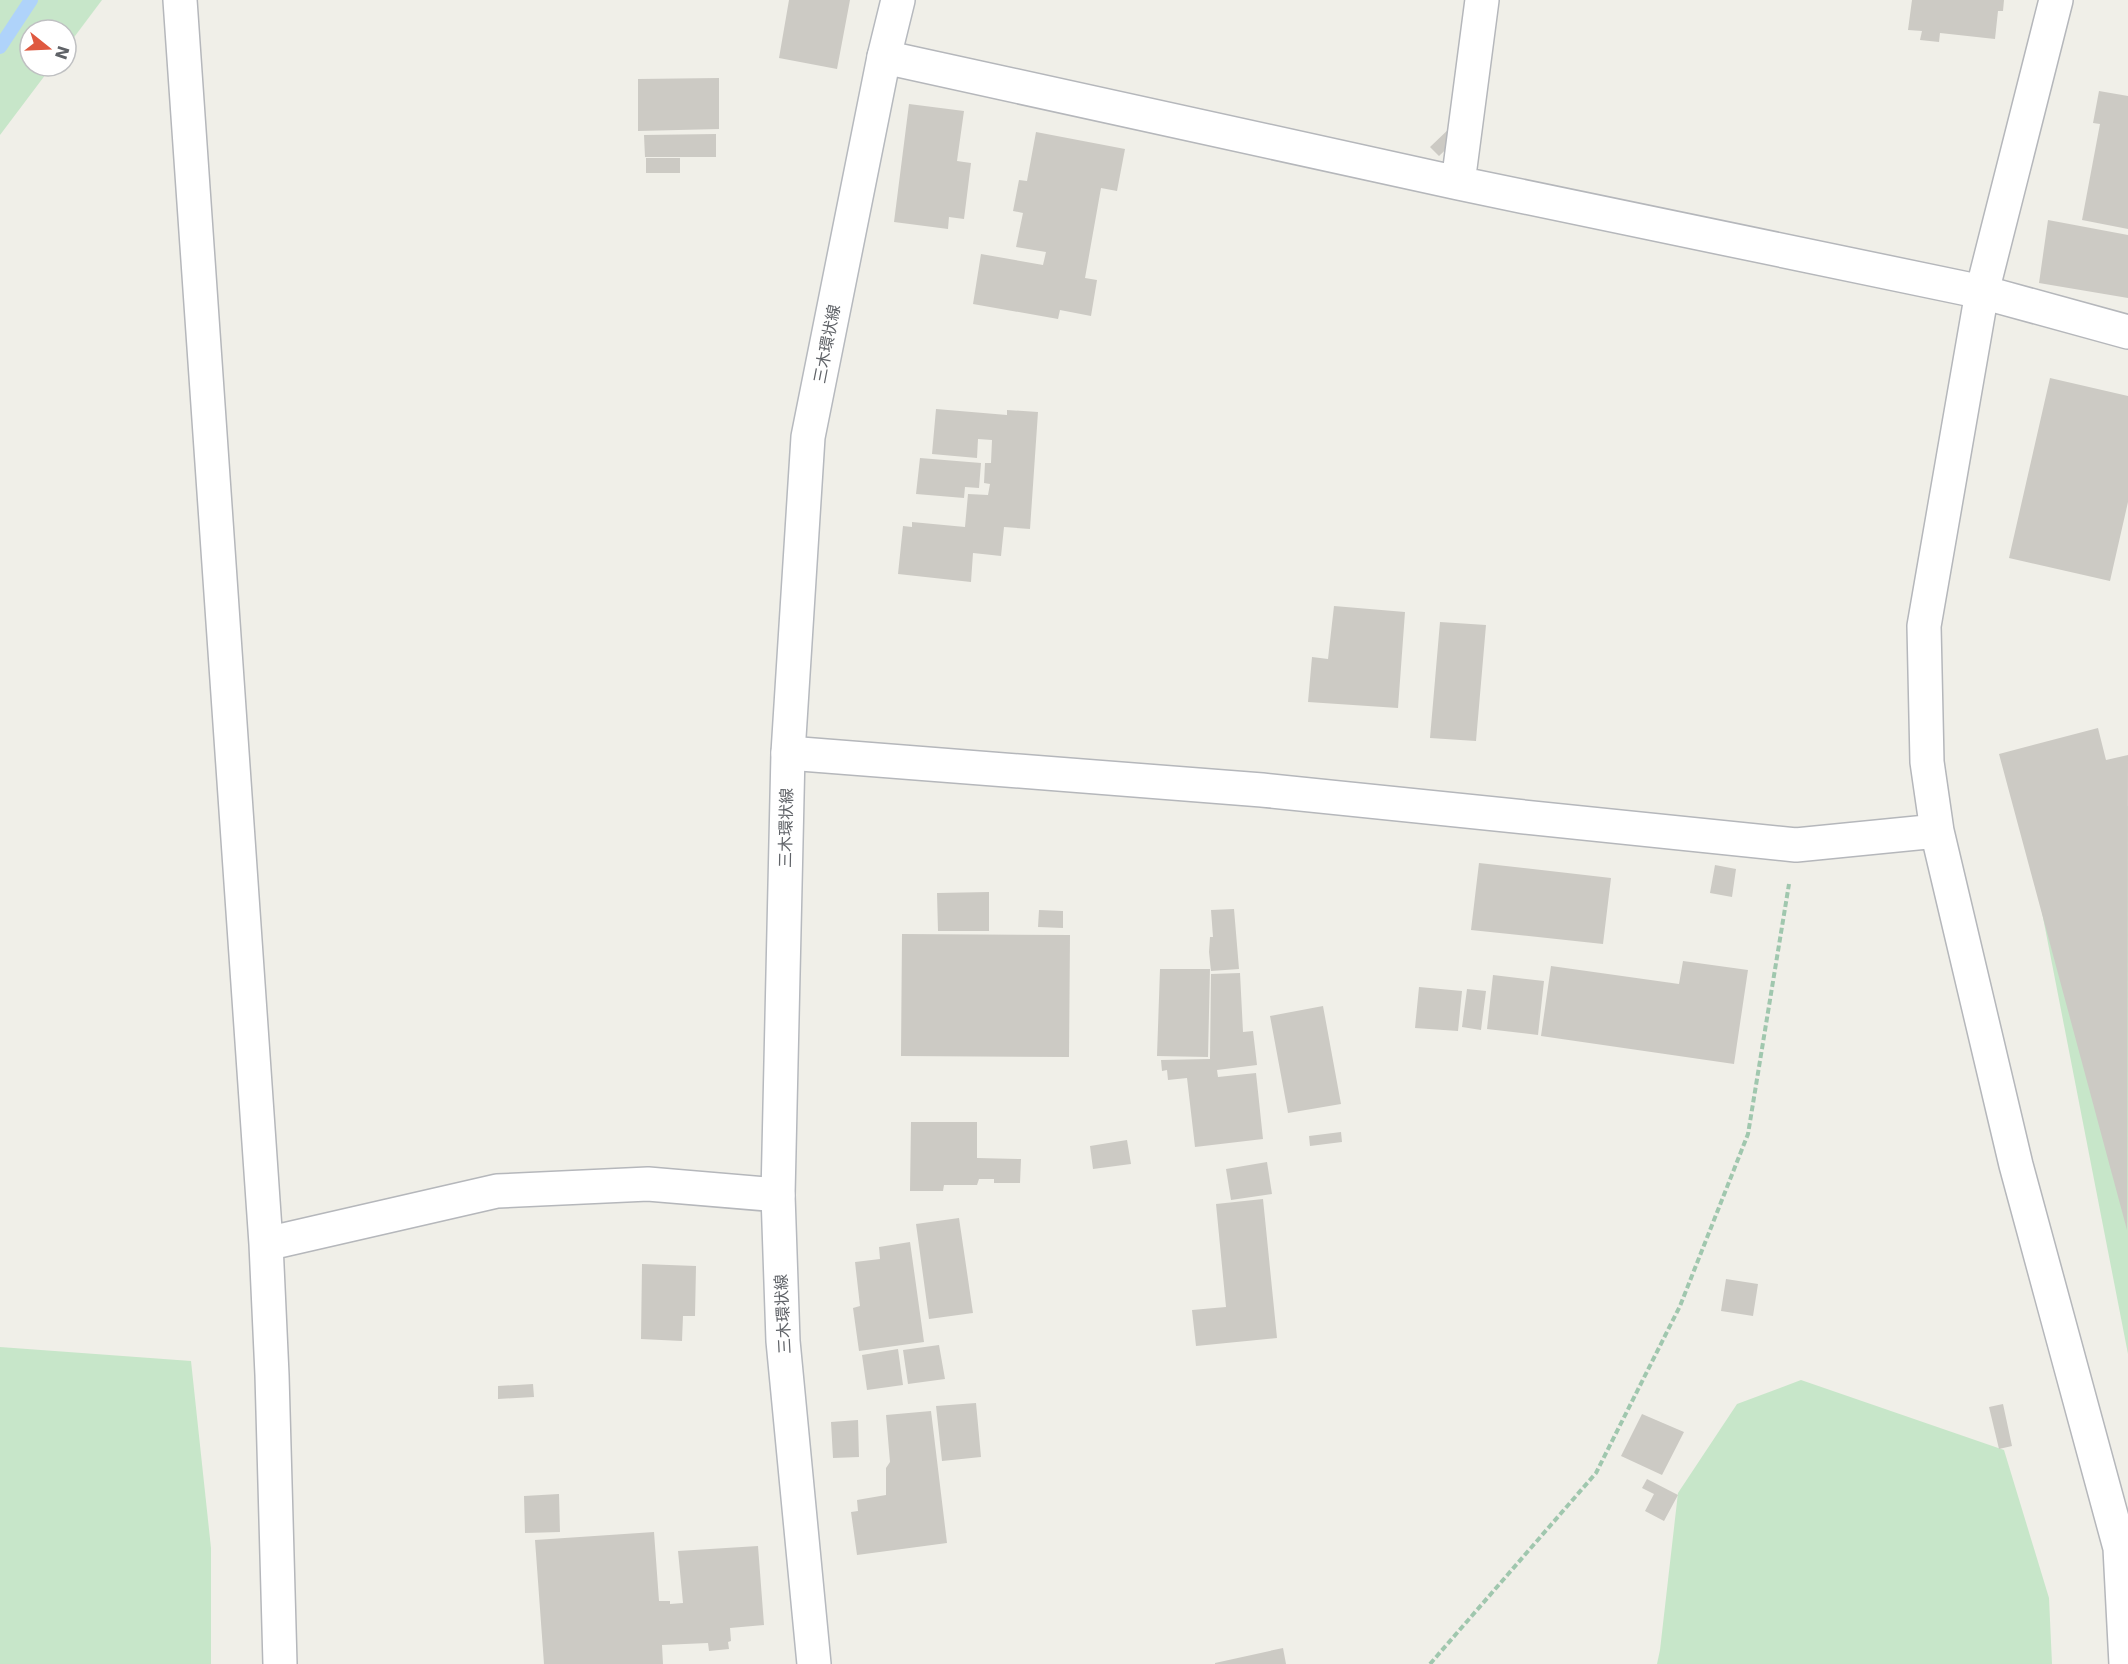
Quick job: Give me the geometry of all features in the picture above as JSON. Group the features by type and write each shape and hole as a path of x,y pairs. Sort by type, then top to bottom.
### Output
{"street":[{"path":"180,0 266,1244 273,1386 280,1664"},
{"name":"三木環状線","path":"814,1664 783,1341 778,1195 788,753 808,437 884,57 898,0"},
{"path":"1458,183 1482,0"},
{"path":"2056,0 1982,292 1924,626 1927,762 1937,831 2016,1165 2120,1548 2126,1664"},
{"path":"884,57 1458,183 1982,292 2128,332"},
{"path":"788,753 1262,790 1796,845 1937,831"},
{"path":"266,1244 497,1191 648,1184 778,1195"}],"path":[{"path":"1430,1664 1596,1473 1680,1306 1748,1134 1796,845"}],"green space":[{"path":"0,0 102,0 78,32 78,18 18,18 18,78 43,78 0,135"},
{"path":"2128,806 2128,1354 2025,825"},
{"path":"0,1347 191,1361 211,1548 211,1664 0,1664"},
{"path":"1801,1380 2004,1450 2049,1598 2052,1664 1657,1664 1678,1493 1737,1404"}],"building":[{"path":"789,0 850,0 837,69 779,58"},
{"path":"1912,0 2004,0 2003,11 1998,11 1995,39 1940,33 1939,42 1920,40 1922,31 1908,30"},
{"path":"719,78 719,129 638,131 638,79"},
{"path":"2099,91 2128,96 2128,229 2082,220 2100,124 2093,123"},
{"path":"909,104 964,111 957,161 971,163 964,219 949,217 948,229 894,222"},
{"path":"1452,126 1461,135 1439,156 1430,147"},
{"path":"1036,132 1125,149 1117,191 1101,188 1085,278 1097,280 1091,316 1060,310 1058,319 973,304 981,254 1043,265 1046,252 1016,247 1023,213 1013,211 1019,180 1027,181"},
{"path":"716,134 716,157 645,157 644,135"},
{"path":"646,158 680,158 680,173 646,173"},
{"path":"2048,220 2128,235 2128,298 2039,283"},
{"path":"2050,378 2128,396 2128,502 2110,581 2009,558"},
{"path":"936,409 1007,415 1007,410 1038,412 1030,529 1004,527 1001,556 973,553 971,582 898,574 903,526 912,527 912,522 965,527 968,494 988,495 990,484 984,483 985,463 991,463 992,440 978,439 977,458 932,454"},
{"path":"920,458 981,463 979,488 965,487 964,498 916,494"},
{"path":"1334,606 1405,612 1398,708 1308,702 1312,657 1328,659"},
{"path":"1440,622 1486,625 1476,741 1430,738"},
{"path":"2098,728 2106,760 2128,755 2127,1230 1999,754"},
{"path":"1479,863 1611,878 1603,944 1471,930"},
{"path":"1715,865 1736,869 1732,897 1710,893"},
{"path":"989,892 989,931 938,931 937,893"},
{"path":"1234,909 1239,969 1211,971 1209,952 1210,937 1213,937 1211,910"},
{"path":"1039,910 1063,911 1063,928 1038,927"},
{"path":"902,934 1070,935 1069,1057 901,1056"},
{"path":"1683,961 1748,970 1734,1064 1541,1036 1551,966 1679,984"},
{"path":"1160,969 1210,969 1208,1057 1157,1056"},
{"path":"1240,973 1243,1032 1253,1031 1257,1065 1217,1070 1218,1077 1256,1073 1263,1139 1195,1147 1187,1078 1168,1080 1167,1070 1162,1071 1161,1060 1210,1059 1211,974"},
{"path":"1493,975 1544,981 1538,1035 1487,1029"},
{"path":"1419,987 1462,991 1458,1031 1415,1028"},
{"path":"1467,989 1486,991 1481,1030 1462,1027"},
{"path":"1323,1006 1341,1104 1288,1113 1270,1016"},
{"path":"911,1122 977,1122 977,1158 1021,1159 1020,1183 994,1183 994,1179 979,1179 977,1185 944,1185 943,1191 910,1191"},
{"path":"1341,1132 1342,1142 1310,1146 1309,1136"},
{"path":"1127,1140 1131,1164 1093,1169 1090,1146"},
{"path":"1267,1162 1272,1194 1231,1200 1226,1169"},
{"path":"1263,1199 1277,1338 1196,1346 1192,1310 1226,1307 1216,1204"},
{"path":"959,1218 973,1313 929,1319 916,1224"},
{"path":"910,1242 924,1342 859,1351 853,1308 860,1306 855,1262 880,1259 879,1247"},
{"path":"642,1264 696,1266 695,1316 683,1316 682,1341 641,1339"},
{"path":"1726,1279 1758,1284 1753,1316 1721,1311"},
{"path":"939,1345 945,1379 908,1384 903,1350"},
{"path":"898,1349 903,1385 867,1390 862,1355"},
{"path":"533,1384 534,1397 498,1399 498,1386"},
{"path":"976,1403 981,1457 942,1461 936,1406"},
{"path":"2003,1404 2012,1446 1999,1449 1989,1407"},
{"path":"931,1411 947,1543 857,1555 851,1512 858,1511 857,1500 886,1495 886,1468 890,1462 886,1415"},
{"path":"1642,1414 1684,1432 1662,1475 1621,1456"},
{"path":"858,1420 859,1457 833,1458 831,1422"},
{"path":"1647,1479 1678,1495 1664,1521 1645,1511 1654,1494 1642,1488"},
{"path":"559,1494 560,1532 525,1533 524,1496"},
{"path":"654,1532 659,1601 670,1601 670,1604 683,1603 678,1551 758,1546 764,1625 730,1628 729,1649 709,1651 708,1643 662,1645 663,1664 544,1664 535,1540"},
{"path":"1283,1648 1286,1664 1215,1664 1215,1663"}],"waterway":[{"path":"0,47 31,0"}]}
